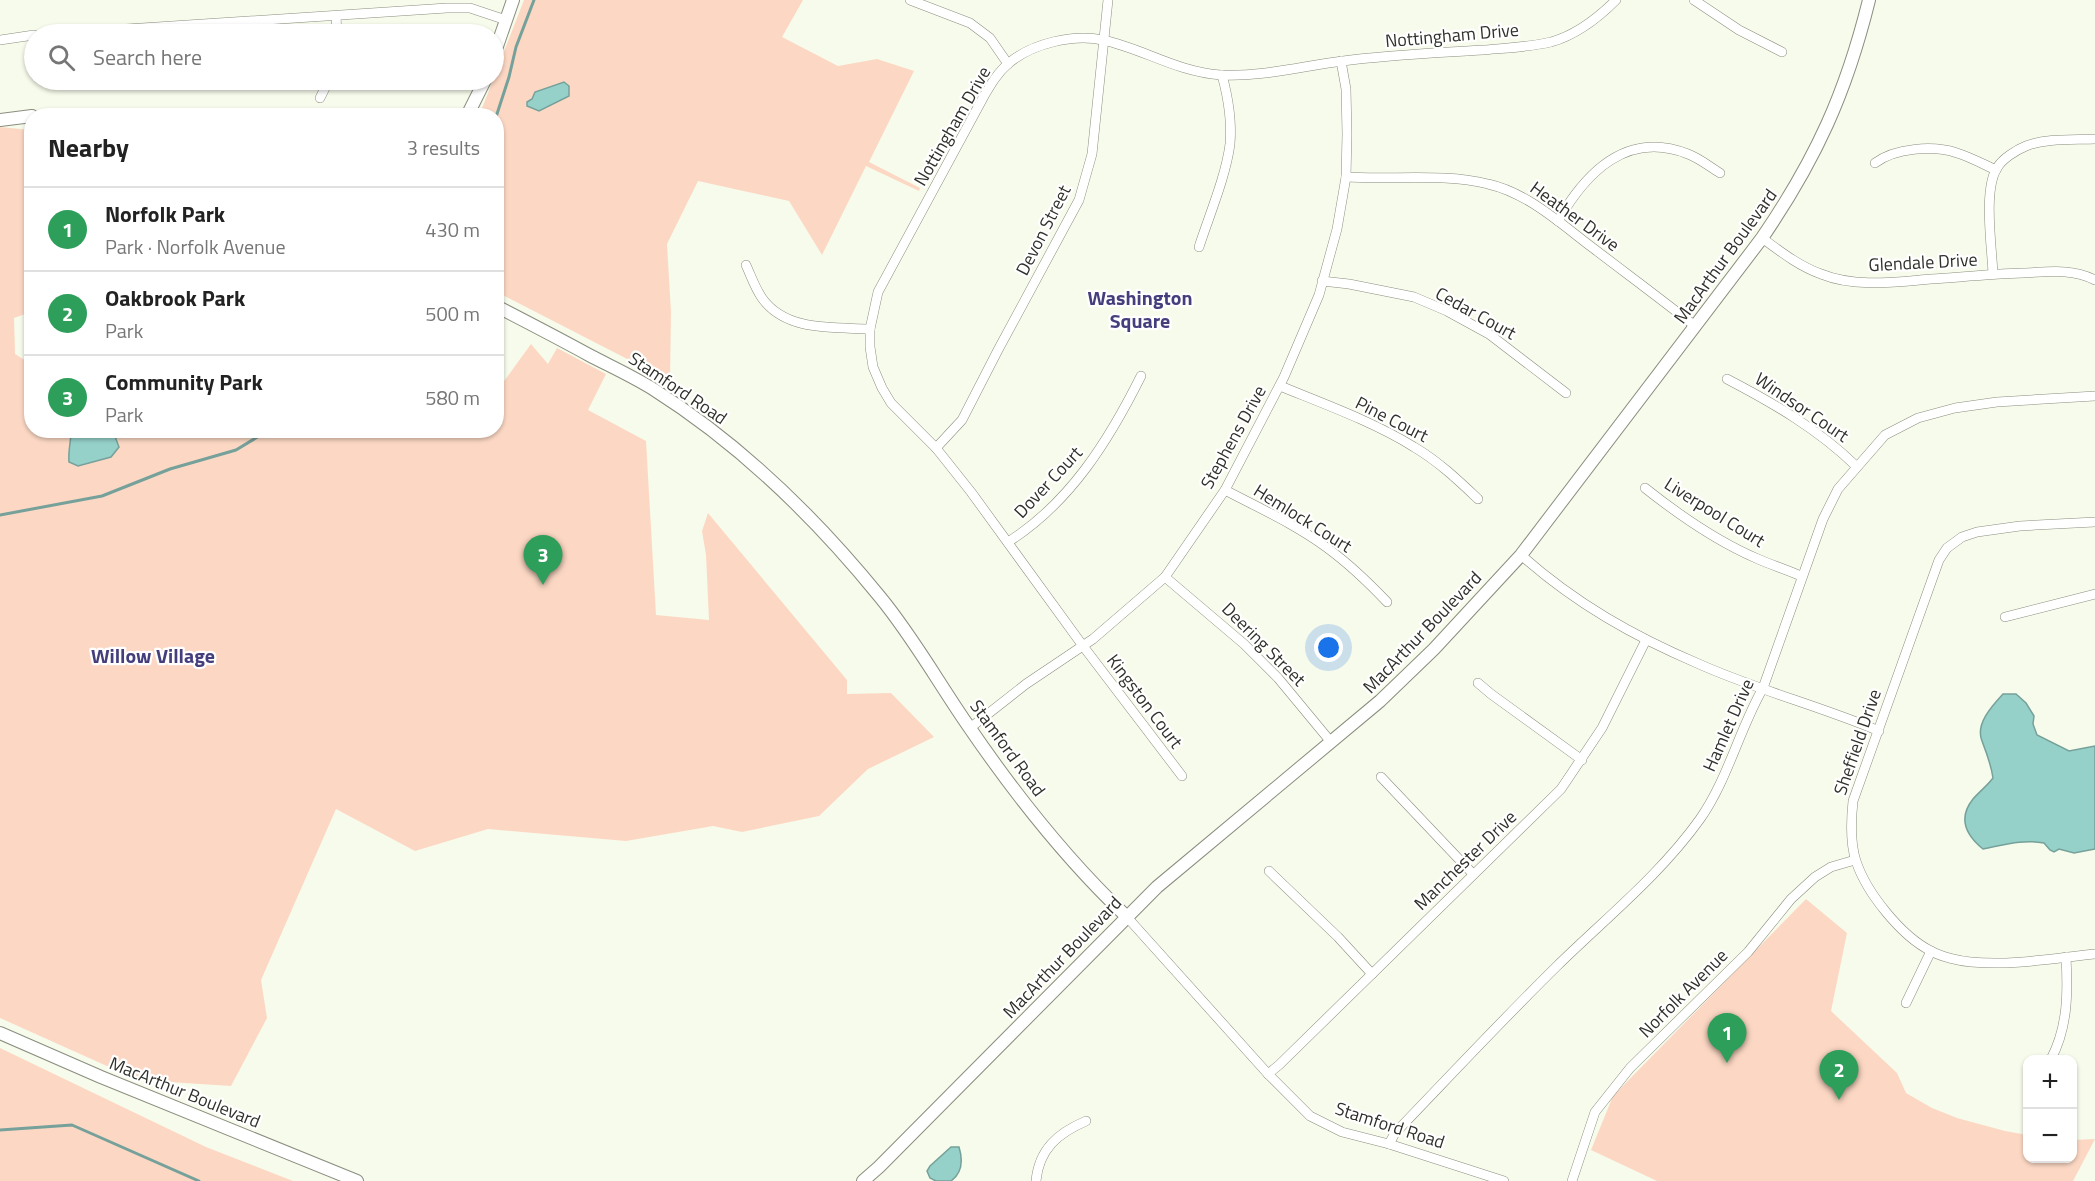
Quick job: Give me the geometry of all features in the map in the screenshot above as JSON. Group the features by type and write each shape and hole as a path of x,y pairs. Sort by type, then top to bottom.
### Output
{"street":[{"path":"504,26 513,0"},
{"path":"910,0 970,23 990,38 1008,64"},
{"name":"Devon Street","path":"936,448 962,420 1079,200 1092,154 1102,40 1108,0"},
{"name":"Nottingham Drive","path":"1083,646 936,448 898,412 882,388 871,357 870,329 878,292 993,81 1008,64 1022,55 1055,41 1069,39 1102,40 1166,63 1222,75 1292,70 1341,61 1515,47 1552,41 1578,30 1603,13 1616,0"},
{"path":"1694,0 1739,30 1782,52"},
{"name":"MacArthur Boulevard","path":"863,1181 1126,916 1188,860 1380,701 1434,649 1521,555 1762,238 1791,196 1821,142 1841,94 1869,0"},
{"path":"251,24 336,15 470,8 506,20"},
{"path":"336,15 336,24"},
{"path":"0,40 24,36"},
{"name":"Stephens Drive","path":"970,728 1026,684 1083,646 1165,577 1225,490 1280,386 1299,344 1319,295 1337,229 1346,177 1346,89 1341,61"},
{"path":"1199,247 1224,172 1230,143 1228,104 1222,75"},
{"path":"320,98 324,90"},
{"path":"470,108 479,90"},
{"path":"0,120 24,117"},
{"path":"1993,274 1989,215 1990,188 1996,170 2003,161 2026,146 2049,141 2095,139"},
{"path":"1558,222 1571,200 1594,172 1613,157 1634,149 1659,147 1689,154 1720,173"},
{"path":"1875,163 1885,156 1909,151 1932,150 1955,152 1996,170"},
{"name":"Heather Drive","path":"1346,177 1456,180 1491,184 1519,195 1695,326"},
{"name":"Glendale Drive","path":"1762,238 1792,260 1822,275 1847,280 1878,283 1993,274 2074,272 2095,280"},
{"path":"746,265 762,299 774,311 797,322 819,327 870,329"},
{"name":"Cedar Court","path":"1322,281 1414,297 1447,311 1489,334 1566,393"},
{"name":"Stamford Road","path":"504,310 656,391 760,470 835,543 909,634 970,728 1008,781 1062,849 1126,916 1268,1074 1310,1116 1342,1132 1389,1144 1504,1181"},
{"name":"Dover Court","path":"1008,542 1042,516 1087,469 1117,425 1141,376"},
{"name":"Windsor Court","path":"1727,379 1772,403 1815,432 1856,466"},
{"name":"Pine Court","path":"1280,386 1334,408 1415,447 1478,499"},
{"name":"Hamlet Drive","path":"1389,1144 1395,1133 1557,966 1655,873 1702,816 1727,771 1763,688 1823,519 1838,489 1885,435 1918,418 1955,408 1997,402 2095,396"},
{"name":"Liverpool Court","path":"1645,488 1708,532 1758,559 1801,576"},
{"name":"Hemlock Court","path":"1225,490 1325,546 1359,573 1387,602"},
{"name":"Sheffield Drive","path":"2095,522 2020,526 1977,532 1962,537 1947,548 1939,560 1853,801 1851,822 1855,860 1870,890 1891,918 1931,951 1970,962 2007,962 2095,954"},
{"path":"1521,555 1574,597 1611,622 1646,640 1701,665 1879,731"},
{"name":"Deering Street","path":"1165,577 1244,644 1278,678 1331,742"},
{"path":"2005,617 2095,594"},
{"name":"Manchester Drive","path":"1268,1074 1550,800 1582,759 1602,728 1646,640"},
{"name":"Kingston Court","path":"1083,646 1182,776"},
{"path":"1478,683 1582,759"},
{"path":"1381,777 1473,874"},
{"name":"Norfolk Avenue","path":"1572,1181 1595,1112 1630,1068 1748,952 1791,898 1815,877 1831,867 1855,860"},
{"path":"1269,871 1338,937 1372,974"},
{"path":"1906,1003 1931,951"},
{"path":"2053,1055 2059,1044 2066,1017 2066,957"},
{"name":"MacArthur Boulevard","path":"0,1033 101,1077 357,1181"},
{"path":"1036,1181 1040,1161 1054,1138 1086,1121"}],"shaded area":[{"path":"524,0 803,0 782,37 838,66 877,59 914,71 869,162 920,188 919,191 866,166 822,255 789,201 698,181 667,244 671,312 670,381 504,296 504,108 482,108 489,90 504,90 504,52"},
{"path":"0,127 24,129 24,314 14,318 15,354 24,360 24,438 504,438 504,381 531,344 548,364 557,348 606,374 588,410 646,441 656,615 709,620 706,555 702,531 708,513 847,680 847,694 891,693 934,737 868,769 819,816 742,832 713,826 626,841 488,829 415,851 336,809 261,980 267,1018 231,1086 138,1080 0,1018"},
{"path":"1806,899 1847,933 1831,1011 1897,1073 1906,1093 1932,1108 1957,1118 2023,1134 2023,1163 2077,1163 2077,1140 2095,1139 2073,1181 1657,1181 1591,1150 1613,1096"},
{"path":"0,1048 206,1147 293,1181 0,1181"}],"water":[{"path":"564,82 569,86 569,96 539,111 527,106 527,102 532,99 535,92"},
{"path":"70,438 116,438 119,447 111,457 78,466 69,462"},
{"path":"2003,694 2016,694 2026,703 2034,716 2033,724 2037,735 2069,751 2095,746 2095,849 2074,853 2059,849 2054,852 2044,843 2029,842 1983,849 1972,839 1965,820 1968,806 1993,778 1980,735 1981,728 1986,716"},
{"path":"951,1147 959,1147 960,1152 961,1166 955,1178 951,1181 936,1181 930,1178 927,1171 930,1166"}],"waterway":[{"path":"499,108 516,47 534,0"},
{"path":"0,515 102,496 170,469 236,450 256,438"},
{"path":"0,1130 72,1125 199,1181"}],"place":[{"name":"Community Park","path":"543,585"},
{"name":"Norfolk Park","path":"1727,1063"},
{"name":"Oakbrook Park","path":"1839,1100"}],"district":[{"name":"Washington Square","path":"1140,308"},
{"name":"Willow Village","path":"153,655"}]}
